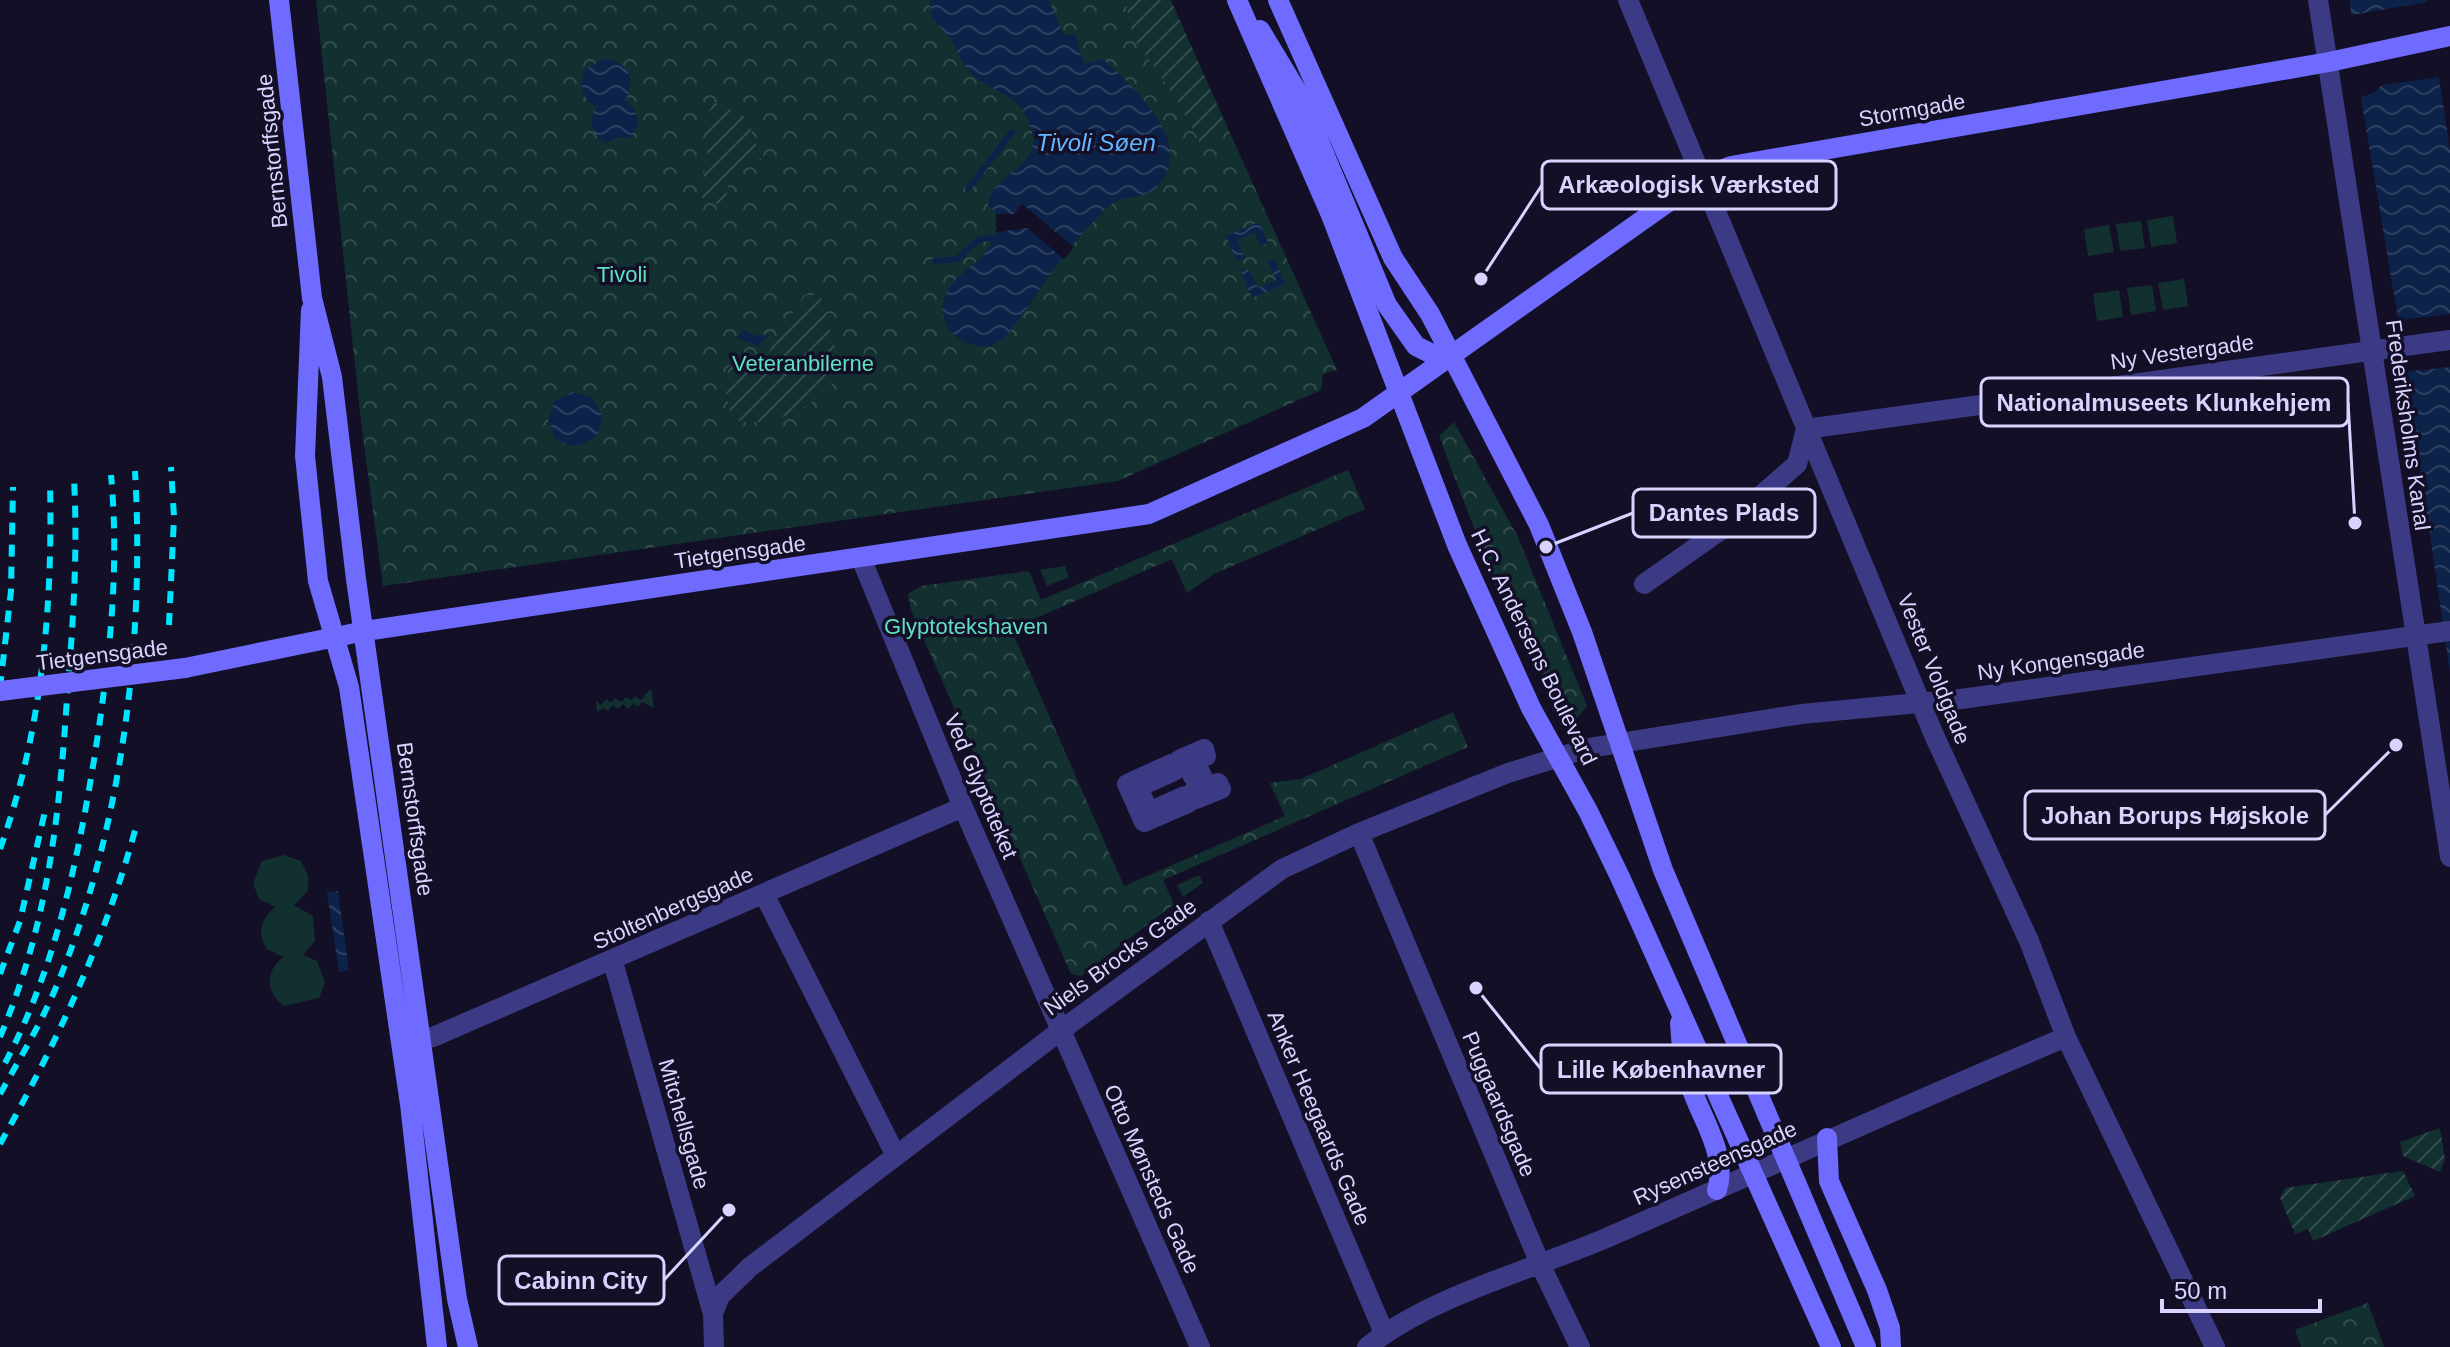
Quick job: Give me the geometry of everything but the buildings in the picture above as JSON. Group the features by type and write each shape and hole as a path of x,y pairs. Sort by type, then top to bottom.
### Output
{"street":[{"name":"Bernstorffsgade","path":"279,0 312,298 332,377 365,631 411,1042 437,1347"},
{"path":"1238,0 1273,49 1301,98 1387,305 1405,333 1423,351 1452,354"},
{"name":"H.C. Andersens Boulevard","path":"1238,0 1331,215 1457,545 1557,757 1595,824 1755,1172 1831,1347"},
{"name":"H.C. Andersens Boulevard","path":"1278,0 1388,248 1452,354 1506,455 1562,578 1663,870 1866,1347"},
{"name":"Vester Voldgade","path":"1628,0 1920,701 2029,941 2066,1037 2215,1347"},
{"name":"Frederiksholms Kanal","path":"2318,0 2450,857"},
{"name":"Stormgade","path":"1452,354 1702,178 1731,166 2329,62 2442,38"},
{"name":"Bernstorffsgade","path":"312,298 306,476 318,581 349,687 468,1347"},
{"name":"Ny Vestergade","path":"1806,429 2450,340"},
{"name":"Tietgensgade","path":"0,691 185,668 365,631 1137,517 1355,423 1452,354"},
{"path":"1644,584 1691,554 1797,464 1806,429"},
{"name":"Ved Glyptoteket","path":"861,558 963,807 1060,1031"},
{"name":"Ny Kongensgade","path":"1619,742 1920,701 1961,699 2446,631"},
{"name":"Niels Brocks Gade","path":"713,1314 731,1282 1060,1031 1282,869 1359,833 1557,757 1619,742"},
{"path":"1171,764 1176,765 1138,787 1149,812 1185,796 1188,803 1144,822 1127,784 1171,764"},
{"name":"Stoltenbergsgade","path":"411,1042 613,962 963,807"},
{"name":"Puggaardsgade","path":"1359,833 1541,1266 1580,1347"},
{"path":"764,894 896,1156"},
{"name":"Anker Heegaards Gade","path":"1209,921 1384,1333"},
{"name":"Mitchellsgade","path":"613,962 713,1314 714,1347"},
{"path":"1679,1011 1681,1045 1690,1085 1720,1159 1722,1173 1717,1190"},
{"name":"Otto Mønsteds Gade","path":"1060,1031 1200,1347"},
{"name":"Rysensteensgade","path":"1367,1347 1384,1333 1469,1293 1541,1266 1717,1190 1827,1138 2066,1037"},
{"path":"1827,1138 1829,1181 1877,1290 1890,1328 1891,1347"}],"green space":[{"name":"Tivoli","path":"316,0 1170,0 1337,370 1323,374 1321,390 1118,481 383,586 362,430"},
{"path":"1125,0 1171,0 1223,118 1201,145 1177,100 1133,37"},
{"path":"714,102 747,118 761,160 747,159 730,171 725,203 718,204 708,202 701,195 707,154 705,121"},
{"path":"2173,216 2177,243 2151,247 2147,220"},
{"path":"2141,221 2145,248 2120,251 2116,224"},
{"path":"2109,225 2114,252 2088,256 2084,229"},
{"path":"2184,279 2188,306 2163,310 2158,283"},
{"path":"2152,285 2156,311 2131,315 2127,288"},
{"path":"2119,290 2123,317 2097,321 2093,294"},
{"name":"Veteranbilerne","path":"804,295 820,295 841,369 834,382 809,404 777,419 745,422 731,418 725,386 732,353 765,358"},
{"path":"1454,422 1518,537 1587,706 1577,718 1563,715 1498,591 1439,436"},
{"name":"Glyptotekshaven","path":"1348,470 1365,509 1214,574 1187,593 1172,559 1011,629 1124,886 1285,816 1270,783 1301,779 1453,712 1468,747 1163,880 1174,904 1081,976 1071,974 911,610 908,594 921,586 1029,571 1041,600"},
{"path":"1065,566 1069,577 1047,586 1040,570"},
{"path":"651,688 654,708 642,702 638,707 633,703 628,709 623,704 618,709 613,705 608,711 604,708 597,712 596,701 601,705 606,699 611,703 615,698 621,702 626,697 631,700 635,696 641,700"},
{"path":"284,855 301,861 308,875 308,891 294,905 313,916 315,941 303,955 317,961 325,983 319,998 284,1006 273,995 270,982 273,969 283,957 267,949 261,932 263,922 275,907 259,899 253,883 262,861"},
{"path":"1199,875 1203,883 1183,897 1177,885"},
{"path":"2440,1128 2445,1160 2440,1172 2403,1156 2400,1142"},
{"path":"2403,1171 2415,1196 2313,1241 2308,1229 2295,1234 2280,1198 2285,1188"},
{"path":"2368,1303 2384,1347 2301,1347 2295,1330"}],"water":[{"name":"Tivoli Søen","path":"931,0 1049,0 1064,36 1075,33 1084,64 1103,59 1129,84 1156,116 1170,151 1168,169 1158,186 1148,193 1108,207 1071,247 1006,337 989,347 976,346 955,336 948,328 943,308 952,284 991,245 996,213 988,205 991,194 1029,156 1033,137 1018,105 967,69 952,41 930,13"},
{"path":"2350,0 2427,0 2450,150 2450,672 2399,324 2354,57"},
{"path":"603,59 618,63 628,72 630,86 625,100 636,113 637,122 631,138 617,137 606,143 594,132 592,122 596,107 587,100 582,86 585,70"},
{"path":"1259,222 1268,243 1261,246 1254,232 1237,240 1245,258 1237,262 1226,236"},
{"path":"1275,259 1285,284 1252,298 1241,272 1249,269 1258,288 1276,280 1268,262"},
{"path":"743,330 757,336 771,334 758,346 736,338"},
{"path":"573,392 592,398 602,415 598,434 577,445 555,438 548,419 555,401"},
{"path":"338,891 349,970 339,972 327,892"}],"pier":[{"path":"2428,2 2439,77 2382,85 2375,92 2359,98 2346,16"},
{"path":"1022,204 1074,247 1064,259 1027,228 996,232 996,214 1014,214"},
{"path":"2450,314 2450,367 2402,372 2394,321"}],"waterway":[{"path":"968,189 1012,132"},
{"path":"935,261 957,259 980,239 993,238"}],"railway":[{"path":"169,625 174,517 171,467"},
{"path":"0,1094 54,992 97,868 112,803 132,669 136,602 135,471"},
{"path":"5,1063 38,991 51,953 72,877 87,799 112,618 114,547 111,475"},
{"path":"0,1037 30,953 55,829 73,616 74,479"},
{"path":"0,849 26,760 42,668 47,622 50,482"},
{"path":"0,688 11,591 13,487"},
{"path":"0,974 20,921 45,811"},
{"path":"0,1144 79,988 111,906 137,823"}],"place":[{"name":"Arkæologisk Værksted","path":"1481,279"},
{"name":"Nationalmuseets Klunkehjem","path":"2355,523"},
{"name":"Dantes Plads","path":"1546,547"},
{"name":"Johan Borups Højskole","path":"2396,745"},
{"name":"Lille Københavner","path":"1476,988"},
{"name":"Cabinn City","path":"729,1210"}]}
